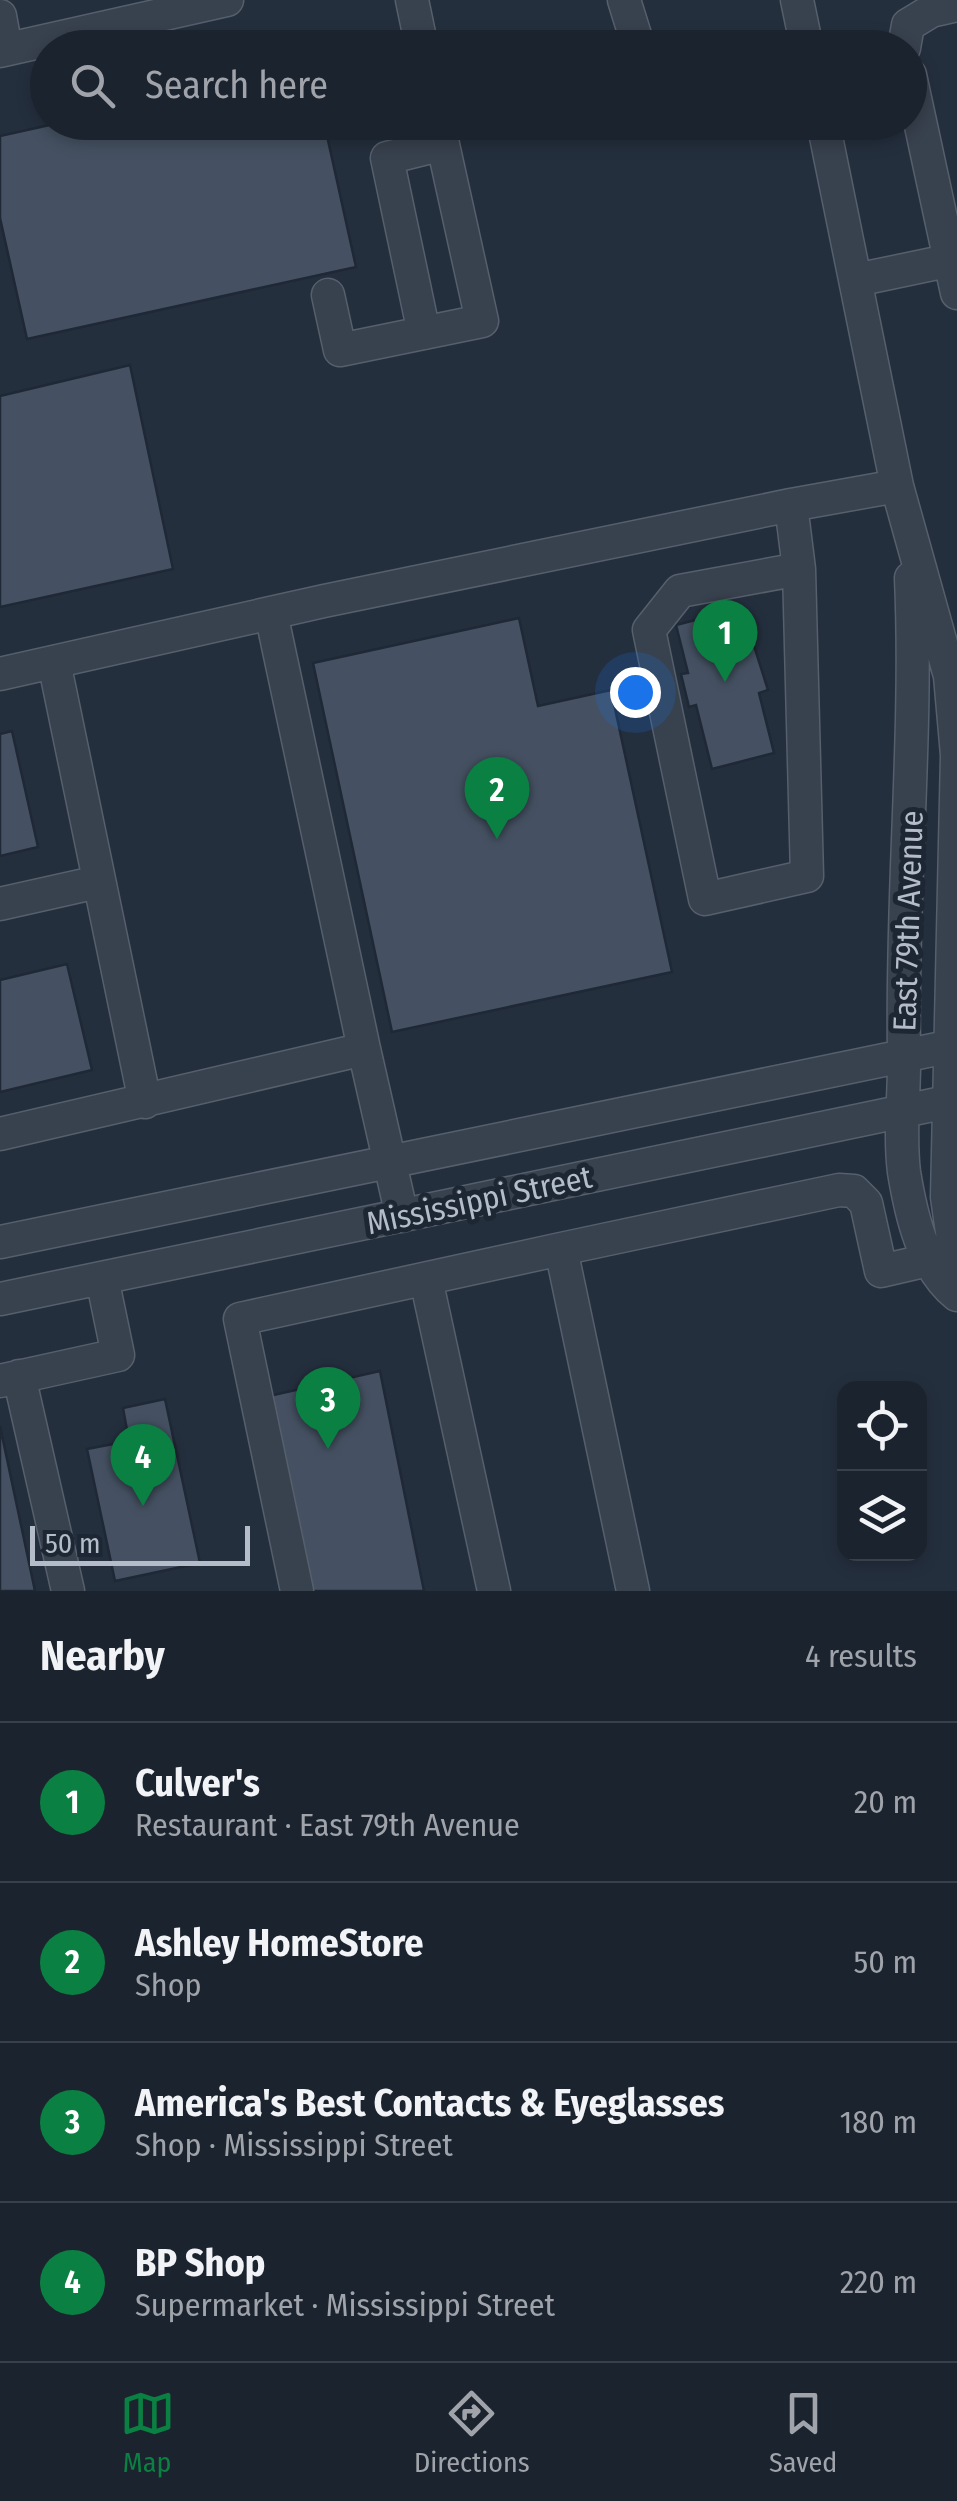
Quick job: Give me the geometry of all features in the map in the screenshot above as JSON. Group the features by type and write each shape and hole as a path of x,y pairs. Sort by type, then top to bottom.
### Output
{"street":[{"path":"93,30 227,0"},
{"path":"412,0 418,30"},
{"path":"624,0 633,30"},
{"path":"797,0 803,30"},
{"path":"907,30 908,24 931,10 957,6"},
{"path":"0,16 3,50 30,44"},
{"path":"424,333 387,158 426,140"},
{"path":"328,295 340,350 482,321 443,140"},
{"name":"East 79th Avenue","path":"826,140 897,486 952,664 957,755 954,1045 947,1260 938,1280 957,1295"},
{"path":"925,140 953,259 957,293"},
{"path":"856,280 953,259"},
{"path":"0,674 271,613 897,486"},
{"path":"791,505 799,570 807,876 705,899 649,630 680,591 799,570"},
{"name":"East 79th Avenue","path":"909,533 914,638 901,1112 904,1170 912,1212 947,1260"},
{"path":"271,613 402,1216"},
{"path":"54,662 145,1102"},
{"path":"0,904 98,882"},
{"name":"Mississippi Street","path":"0,1242 954,1045"},
{"path":"0,1134 364,1049"},
{"name":"Mississippi Street","path":"0,1299 952,1101"},
{"path":"297,1591 240,1319 840,1190 854,1191 866,1202 881,1270 947,1260"},
{"path":"561,1249 633,1591"},
{"path":"68,1591 10,1379 118,1356 102,1278"},
{"path":"426,1279 494,1591"}],"building":[{"path":"30,129 30,140 328,140 356,267 27,339 0,218 0,136"},
{"path":"130,365 173,569 0,607 0,396"},
{"path":"742,608 768,690 759,693 774,753 712,769 696,705 689,707 681,674 688,673 676,625"},
{"path":"519,618 538,706 611,690 672,972 392,1032 313,663"},
{"path":"12,731 38,847 0,856 0,734"},
{"path":"67,964 92,1070 0,1092 0,980"},
{"path":"380,1371 424,1591 308,1591 269,1396"},
{"path":"165,1399 200,1563 115,1581 87,1449 129,1441 123,1408"},
{"path":"0,1426 35,1591 0,1591"}],"place":[{"name":"Culver's","path":"725,682"},
{"name":"Ashley HomeStore","path":"497,839"},
{"name":"America's Best Contacts & Eyeglasses","path":"328,1449"},
{"name":"BP Shop","path":"143,1506"}]}
